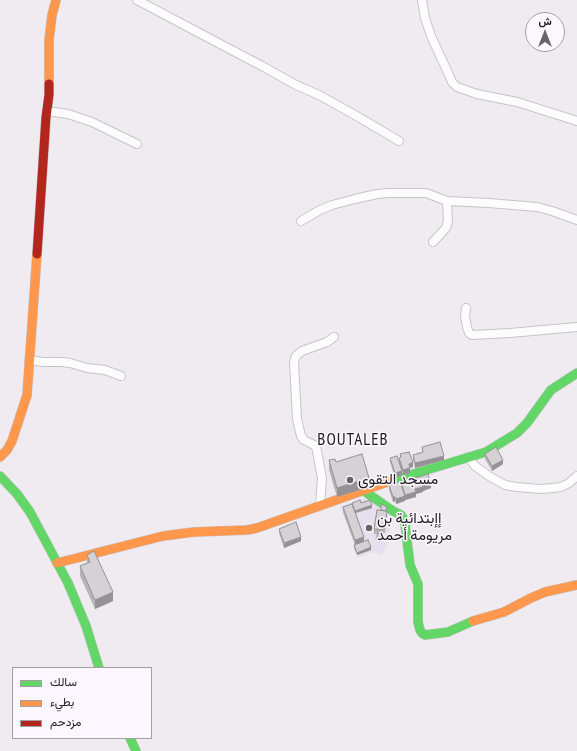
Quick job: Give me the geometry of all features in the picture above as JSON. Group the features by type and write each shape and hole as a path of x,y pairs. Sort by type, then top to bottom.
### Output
{"street":[{"path":"0,457 7,450 12,441 25,402 28,386 49,95 49,40 52,15 56,0"},
{"path":"137,0 296,85 319,95 399,141"},
{"path":"422,0 425,18 431,36 448,76 457,87 477,94 517,102 577,121"},
{"path":"47,111 68,114 92,122 137,144"},
{"path":"301,221 332,205 377,194 426,192 447,201 537,207 577,220"},
{"path":"433,242 446,228 448,221 447,201"},
{"path":"466,308 465,316 467,327 469,333 472,335 577,327"},
{"path":"320,506 322,478 316,446 304,440 301,436 297,419 294,362 296,356 302,351 327,342 334,337"},
{"path":"29,360 70,363 87,368 104,370 121,376"},
{"path":"57,562 163,536 194,532 247,530 258,528 400,478 486,452 517,433 527,423 552,390 577,373"},
{"path":"468,458 489,476 505,484 516,487 541,489 561,487 569,483 577,476"},
{"path":"0,476 17,494 30,512 57,562 86,626 99,667"},
{"path":"364,491 403,518 410,565 418,584 418,622 420,630 425,635 448,632 468,623 504,612 545,592 577,585"},
{"path":"130,739 136,751"}],"shaded area":[{"name":"إإبتدائية بن مريومة أحمد","path":"371,496 393,513 388,542 382,555 372,552 358,558 340,506"}],"building":[{"path":"440,442 444,456 415,463 413,455 423,452 422,447"},
{"path":"496,447 503,460 492,466 485,454"},
{"path":"409,452 413,462 409,464 410,468 403,470 399,458 401,457 400,454"},
{"path":"362,454 369,478 337,488 329,460 335,459 336,462"},
{"path":"397,456 402,471 395,473 390,458"},
{"path":"428,474 431,484 422,486 423,487 415,489 416,492 405,495 401,482 412,478 414,484 413,479"},
{"path":"400,482 405,496 396,499 393,497 389,485"},
{"path":"360,500 361,503 370,500 372,505 355,511 352,503"},
{"path":"352,504 364,537 355,540 343,507"},
{"path":"381,504 387,507 386,511 381,510"},
{"path":"377,510 387,511 385,528 383,528 383,530 374,529"},
{"path":"296,522 301,537 284,543 279,529"},
{"path":"378,533 382,535 381,540 376,539"},
{"path":"368,540 371,547 357,553 354,545"},
{"path":"94,551 113,592 95,600 80,566 90,562 87,555"}],"traffic: fast":[{"path":"390,481 486,452 517,433 527,423 551,390 577,373"},
{"path":"0,476 17,494 30,512 68,583 86,626 99,667"},
{"path":"364,491 401,515 403,518 410,565 418,584 418,622 422,633 425,635 448,632 473,621"},
{"path":"130,739 136,751"}],"traffic: slow":[{"path":"49,84 49,40 52,15 56,0"},
{"path":"0,457 7,450 12,441 27,395 37,254"},
{"path":"57,563 163,536 194,532 247,530 257,528 390,481"},
{"path":"473,621 504,612 545,592 577,585"}],"traffic: jam":[{"path":"37,254 49,84"}],"place":[{"name":"مسجد التقوى","path":"350,480"},
{"name":"إإبتدائية بن مريومة أحمد","path":"369,528"}],"district":[{"name":"BOUTALEB","path":"353,440"}]}
